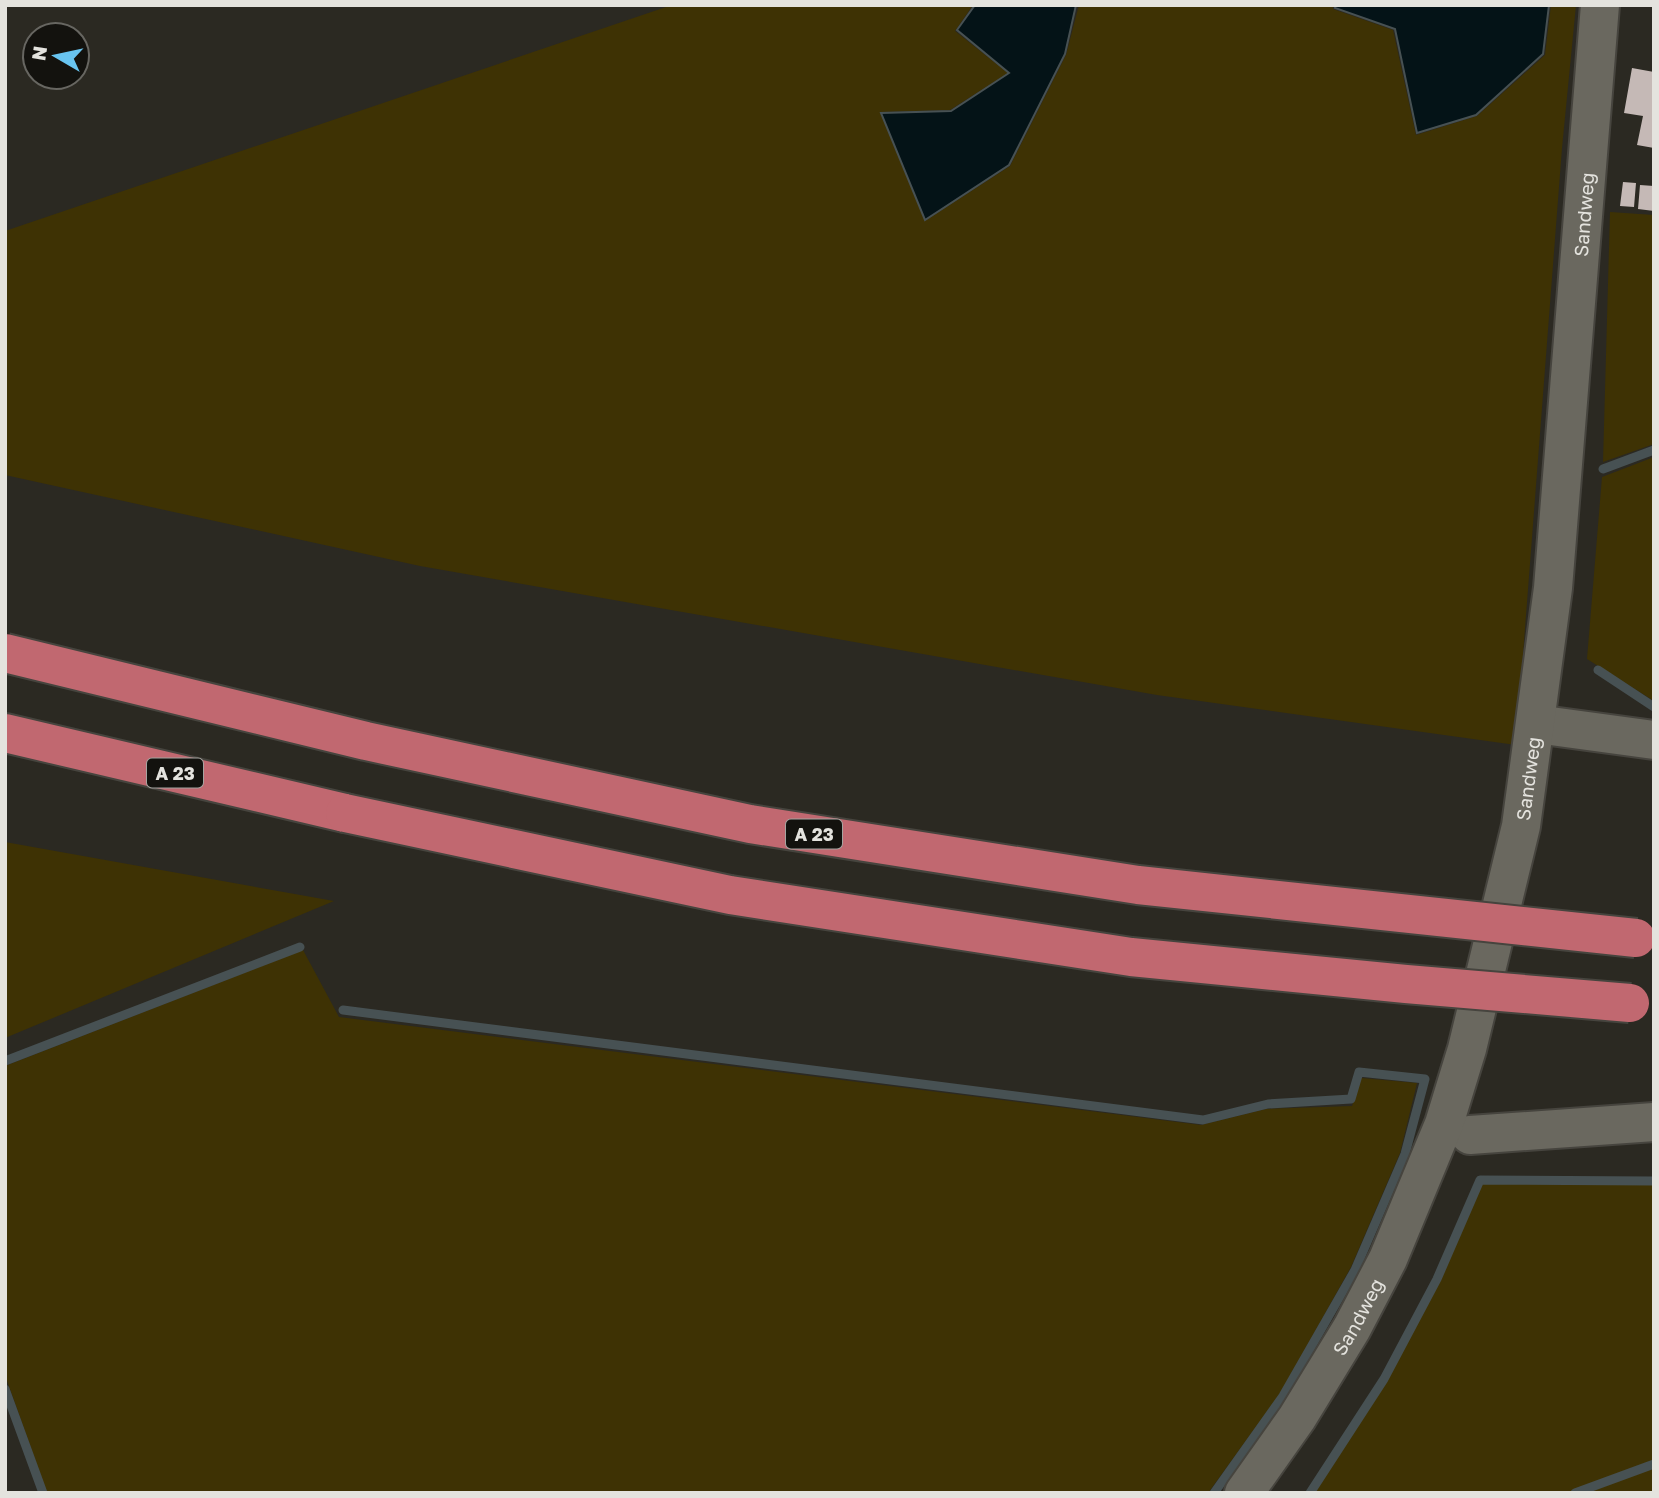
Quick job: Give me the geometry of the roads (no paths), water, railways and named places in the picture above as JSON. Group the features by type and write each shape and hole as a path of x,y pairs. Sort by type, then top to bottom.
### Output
{"highway":[{"name":"A 23","path":"5,653 366,741 750,824 1138,884 1645,938"},
{"name":"A 23","path":"5,733 345,813 730,895 1131,957 1406,984 1642,1003"}],"street":[{"name":"Sandweg","path":"1244,1493 1297,1418 1352,1328 1388,1259 1444,1124 1467,1049 1521,826 1553,588 1600,5"},
{"path":"1536,724 1654,740"},
{"path":"1470,1135 1654,1122"}],"waterway":[{"path":"1603,469 1654,450"},
{"path":"1598,670 1654,707"},
{"path":"5,1061 300,947"},
{"path":"343,1010 1203,1120 1268,1104 1351,1099 1359,1072 1425,1079 1405,1154 1355,1270 1283,1396 1214,1493"},
{"path":"1310,1493 1384,1379 1437,1279 1480,1180 1654,1181"},
{"path":"5,1389 43,1493"},
{"path":"1575,1493 1654,1464"}]}
